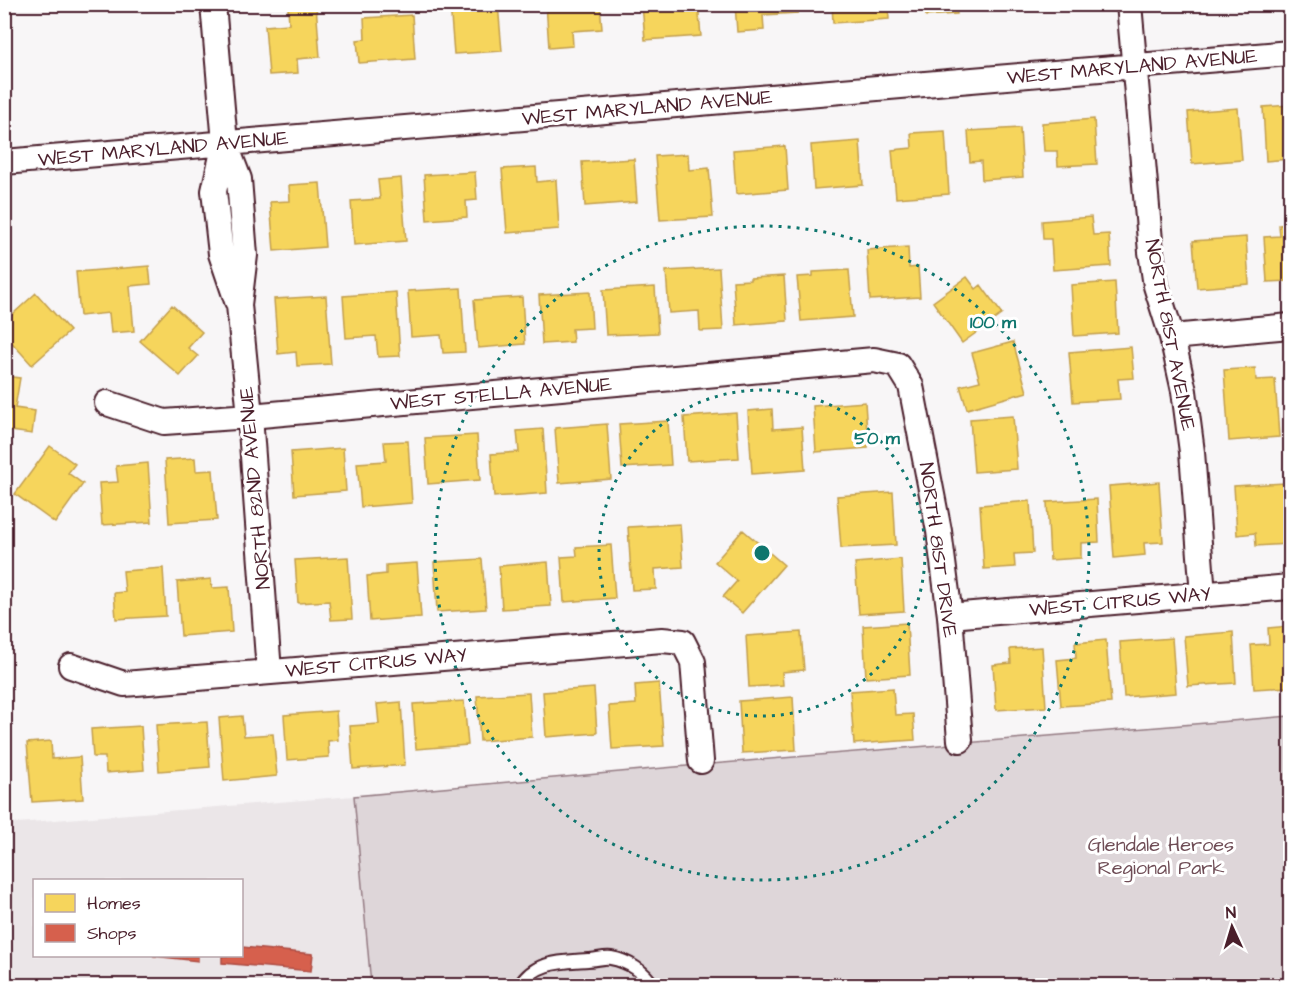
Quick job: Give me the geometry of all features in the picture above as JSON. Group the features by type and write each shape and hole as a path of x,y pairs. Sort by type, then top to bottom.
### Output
{"street":[{"name":"NORTH 82ND AVENUE","path":"213,4 225,143 239,179 245,255 239,305 250,416 269,672"},
{"name":"NORTH 81ST AVENUE","path":"1129,4 1151,252 1156,286 1172,337 1184,391 1192,452 1203,595"},
{"name":"WEST MARYLAND AVENUE","path":"4,162 1290,53"},
{"path":"1172,337 1290,326"},
{"name":"WEST STELLA AVENUE","path":"107,403 164,422 874,360 898,365"},
{"name":"NORTH 81ST DRIVE","path":"898,365 911,386 939,531 950,616 960,740"},
{"name":"WEST CITRUS WAY","path":"950,616 1290,587"},
{"name":"WEST CITRUS WAY","path":"71,666 124,684 662,640 683,642 693,662 701,761"}],"lane":[{"path":"520,986 534,970 550,963 611,958 630,964 648,976 653,986"}],"shaded area":[{"path":"354,796 371,985 5,986 5,824"}],"green space":[{"name":"Glendale Heroes Regional Park","path":"1290,716 1290,985 371,985 354,796"}],"building: Homes":[{"path":"450,4 498,4 502,51 454,54"},
{"path":"546,4 600,4 602,29 572,31 573,46 549,48"},
{"path":"642,4 698,4 701,36 645,40"},
{"path":"735,4 798,4 798,13 763,15 764,30 737,32"},
{"path":"832,4 888,4 889,19 833,23"},
{"path":"925,4 956,4 957,14 926,16"},
{"path":"1021,4 1075,4 1075,7 1021,10"},
{"path":"316,5 320,57 297,59 298,73 269,75 265,26 289,24 288,8"},
{"path":"412,15 415,59 359,63 357,40 365,39 364,18"},
{"path":"1290,105 1290,159 1266,161 1263,107"},
{"path":"1238,108 1242,160 1192,164 1188,112"},
{"path":"1094,119 1097,164 1058,166 1057,151 1044,151 1042,123"},
{"path":"1020,128 1023,177 982,180 981,161 970,162 968,131"},
{"path":"945,131 949,194 896,198 892,150 912,148 911,133"},
{"path":"860,141 863,185 814,189 811,145"},
{"path":"785,146 788,190 736,194 733,150"},
{"path":"688,154 689,170 709,168 713,217 660,220 655,156"},
{"path":"634,159 637,202 585,206 582,162"},
{"path":"536,167 537,182 556,180 559,229 507,233 502,169"},
{"path":"475,172 477,200 466,201 467,217 427,220 424,175"},
{"path":"401,178 406,241 354,245 351,201 380,199 378,180"},
{"path":"320,183 325,247 274,251 270,202 290,201 289,185"},
{"path":"1091,217 1093,235 1109,234 1111,266 1053,270 1051,239 1043,239 1042,221"},
{"path":"1290,224 1290,281 1267,282 1264,237 1280,236 1279,225"},
{"path":"1246,237 1249,284 1197,288 1193,241"},
{"path":"908,247 909,268 918,267 920,297 870,300 867,250"},
{"path":"149,266 151,284 130,286 134,331 111,333 109,313 80,316 76,272"},
{"path":"719,268 723,330 700,331 699,311 669,313 666,271"},
{"path":"849,270 853,317 801,321 797,277 813,276 813,272"},
{"path":"784,276 787,321 736,325 733,281"},
{"path":"967,277 976,289 981,285 1002,314 962,343 933,302"},
{"path":"1115,282 1118,333 1074,336 1071,285"},
{"path":"655,287 658,333 606,335 603,290"},
{"path":"461,288 465,352 443,353 441,335 411,337 408,291"},
{"path":"396,292 400,356 378,357 376,336 346,338 343,296"},
{"path":"590,292 592,328 572,329 573,342 542,344 539,295"},
{"path":"36,293 70,331 32,365 4,334 4,322"},
{"path":"326,296 331,364 297,366 296,352 278,354 274,299"},
{"path":"522,297 525,344 478,348 474,300"},
{"path":"172,305 202,332 188,348 198,356 180,376 140,341"},
{"path":"1013,342 1027,392 967,409 960,386 980,381 972,353"},
{"path":"1131,347 1134,378 1118,379 1120,399 1073,402 1069,352"},
{"path":"1255,368 1256,380 1275,379 1279,437 1229,441 1224,370"},
{"path":"4,376 20,378 15,408 35,411 32,434 4,430"},
{"path":"865,402 868,448 816,452 813,406"},
{"path":"772,409 773,429 802,427 805,470 752,474 748,411"},
{"path":"736,413 739,458 687,461 684,417"},
{"path":"1013,416 1017,469 974,472 970,419"},
{"path":"668,421 671,465 622,468 619,424"},
{"path":"607,424 611,479 559,483 555,428"},
{"path":"543,429 547,493 494,497 491,454 519,452 517,431"},
{"path":"477,435 480,480 428,484 425,438"},
{"path":"408,441 412,503 361,507 357,463 386,461 384,442"},
{"path":"50,446 75,464 68,473 83,484 55,523 15,494"},
{"path":"343,448 346,491 294,495 291,452"},
{"path":"195,458 196,471 213,470 217,520 169,523 165,460"},
{"path":"148,463 152,522 102,525 99,483 118,482 116,466"},
{"path":"1159,482 1163,542 1144,543 1145,555 1114,558 1109,486"},
{"path":"1285,483 1289,544 1256,546 1255,533 1237,535 1234,486"},
{"path":"893,492 896,545 841,548 837,496"},
{"path":"1097,499 1099,542 1081,543 1081,558 1050,560 1047,502"},
{"path":"1030,501 1033,553 1014,554 1015,567 984,569 980,505"},
{"path":"680,524 683,567 655,569 656,589 632,590 628,527"},
{"path":"743,530 784,565 742,613 723,597 737,581 715,562"},
{"path":"611,545 615,598 564,602 561,557 577,556 576,547"},
{"path":"348,557 352,619 331,620 329,601 298,603 295,560"},
{"path":"482,559 486,609 437,612 434,562"},
{"path":"901,559 904,611 859,614 855,563"},
{"path":"548,562 551,606 502,609 499,566"},
{"path":"417,563 421,617 370,621 367,576 386,574 386,565"},
{"path":"163,568 166,616 116,619 114,593 125,592 123,571"},
{"path":"211,579 212,588 229,587 232,632 181,636 177,582"},
{"path":"907,623 910,675 866,678 863,626"},
{"path":"1290,626 1290,687 1254,689 1251,645 1269,644 1268,628"},
{"path":"801,632 804,670 782,672 783,685 749,687 746,636"},
{"path":"1233,632 1236,683 1188,686 1184,636"},
{"path":"1172,638 1176,693 1124,697 1120,642"},
{"path":"1106,640 1111,703 1061,706 1057,660 1076,658 1075,643"},
{"path":"1042,647 1046,707 996,710 993,665 1011,663 1010,649"},
{"path":"659,683 664,746 612,749 609,706 636,704 635,685"},
{"path":"594,688 597,733 546,737 543,692"},
{"path":"893,688 895,715 913,714 915,740 854,744 850,691"},
{"path":"529,693 532,737 480,741 477,696"},
{"path":"793,697 796,750 742,753 739,701"},
{"path":"464,701 468,745 416,749 413,704"},
{"path":"401,702 405,765 353,769 350,726 379,724 377,704"},
{"path":"336,711 338,740 328,741 329,757 287,760 284,715"},
{"path":"242,716 244,736 273,734 277,776 224,781 219,718"},
{"path":"207,722 210,767 159,771 156,725"},
{"path":"141,726 144,770 106,773 105,757 93,757 91,729"},
{"path":"51,741 52,759 80,757 83,799 32,802 27,743"}],"building: Shops":[{"path":"243,947 313,954 311,971 222,963 222,957 243,957"},
{"path":"162,957 198,957 198,961"}]}
